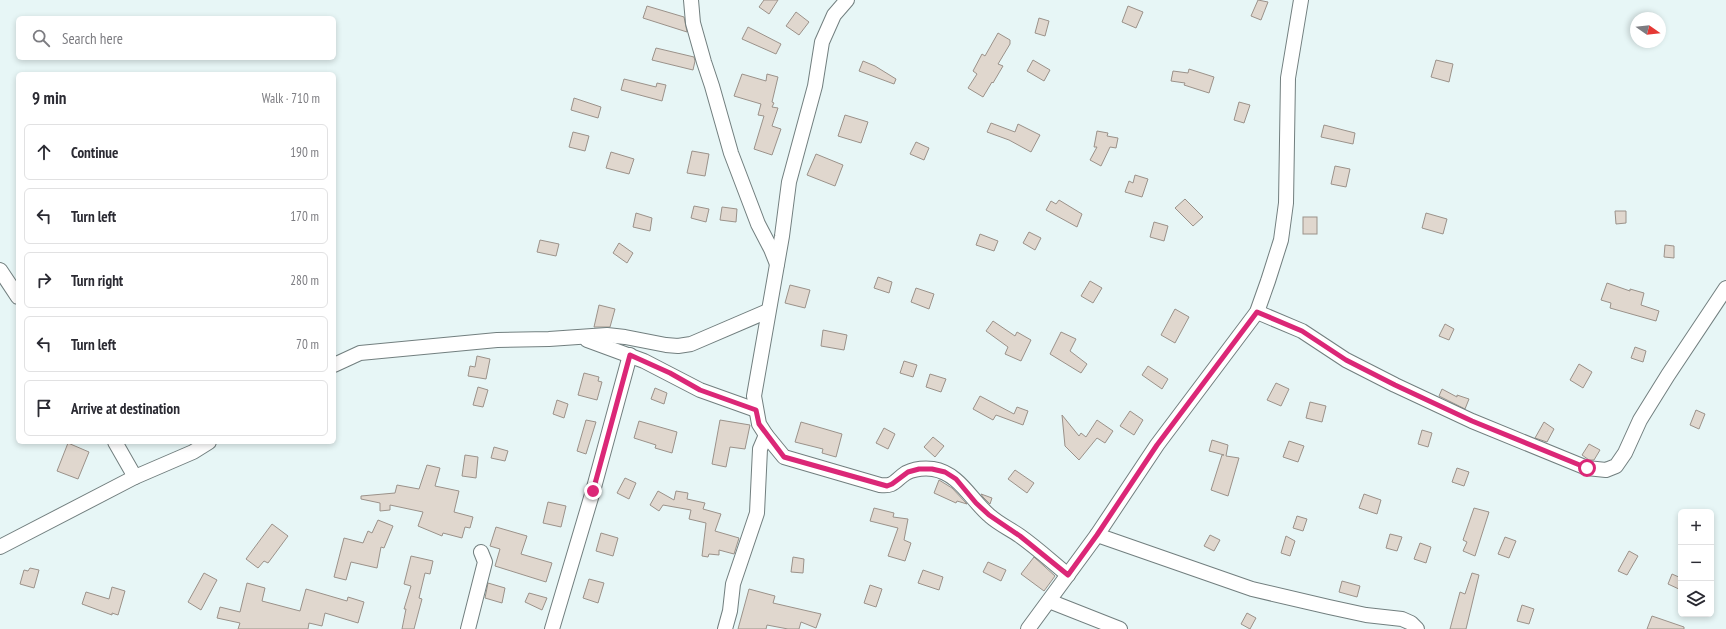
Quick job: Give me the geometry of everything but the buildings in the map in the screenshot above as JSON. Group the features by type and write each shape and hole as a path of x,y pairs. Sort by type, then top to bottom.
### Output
{"street":[{"path":"691,0 693,23 731,153 758,224 771,249 777,265"},
{"path":"847,0 834,15 822,42 815,86 789,182 777,265 754,396 759,424 784,457 880,485 892,484 908,472 919,469 932,469 945,472 956,479 976,503 989,515 1020,536 1068,575"},
{"path":"1028,629 1097,535 1157,445 1257,312 1281,240 1286,203 1288,78 1301,0"},
{"path":"0,270 16,294"},
{"path":"1257,312 1302,331 1346,360 1472,421 1587,468 1606,470 1616,466 1625,453 1644,413 1726,288"},
{"path":"336,364 360,353 497,340 575,338 607,335 619,336 666,346 678,346 690,344 768,311"},
{"path":"575,338 594,341 630,355 670,373 700,390 756,410"},
{"path":"552,629 593,491 630,355"},
{"path":"725,629 730,611 733,584 757,513 760,449 766,435"},
{"path":"117,444 135,478"},
{"path":"0,547 135,478 193,452 206,444"},
{"path":"1097,535 1252,589 1329,607 1402,619 1411,623 1417,629"},
{"path":"468,629 485,562 481,552"},
{"path":"1049,601 1120,629"}],"route":[{"path":"593,491 630,355 670,373 700,390 756,410 759,424 784,457 887,486 908,472 919,469 932,469 945,472 956,479 976,503 996,521 1020,536 1068,575 1097,535 1157,445 1200,389 1249,320 1257,312 1302,331 1346,360 1395,385 1472,421 1587,468"}]}
